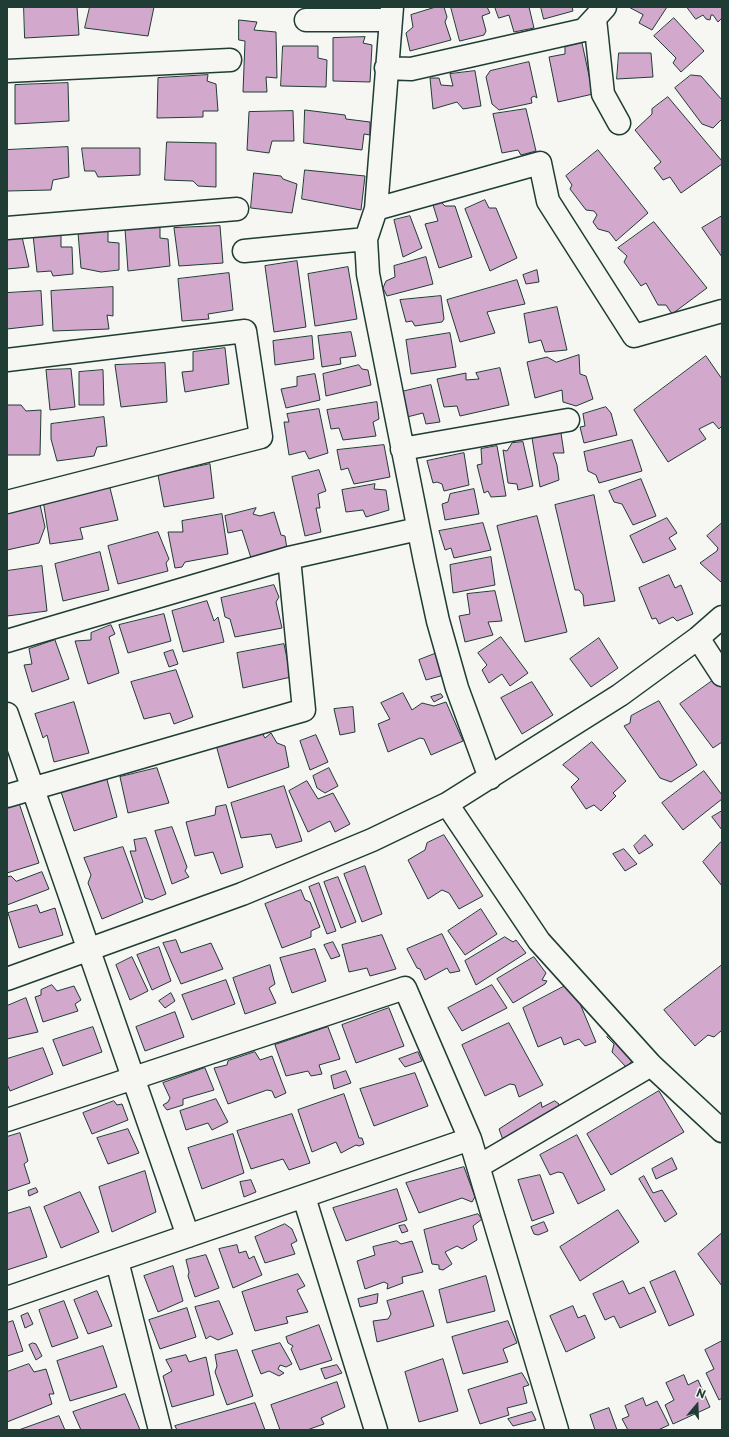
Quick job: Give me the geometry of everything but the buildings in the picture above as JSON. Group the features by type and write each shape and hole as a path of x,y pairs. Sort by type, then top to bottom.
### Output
{"street":[{"path":"386,68 411,69 584,30 600,13"},
{"path":"600,13 602,94 619,123"},
{"path":"306,20 391,14 376,209 366,239 368,274 418,529 438,621 457,688 490,778"},
{"path":"7,71 230,60"},
{"path":"376,209 540,163 548,201 634,336 722,311"},
{"path":"7,228 237,210"},
{"path":"244,251 366,239"},
{"path":"7,360 245,331 261,437 7,502"},
{"path":"402,449 568,420"},
{"path":"7,641 289,558 418,529"},
{"path":"7,796 304,710 289,558"},
{"path":"7,979 242,894 372,840 447,804 620,695 698,638 722,617"},
{"path":"698,638 722,675"},
{"path":"7,714 188,1236"},
{"path":"447,804 539,941 652,1064 722,1131"},
{"path":"7,1120 405,988 470,1139 557,1430"},
{"path":"479,1166 652,1064"},
{"path":"7,1298 470,1139"},
{"path":"304,1197 376,1430"},
{"path":"117,1261 160,1430"}]}
